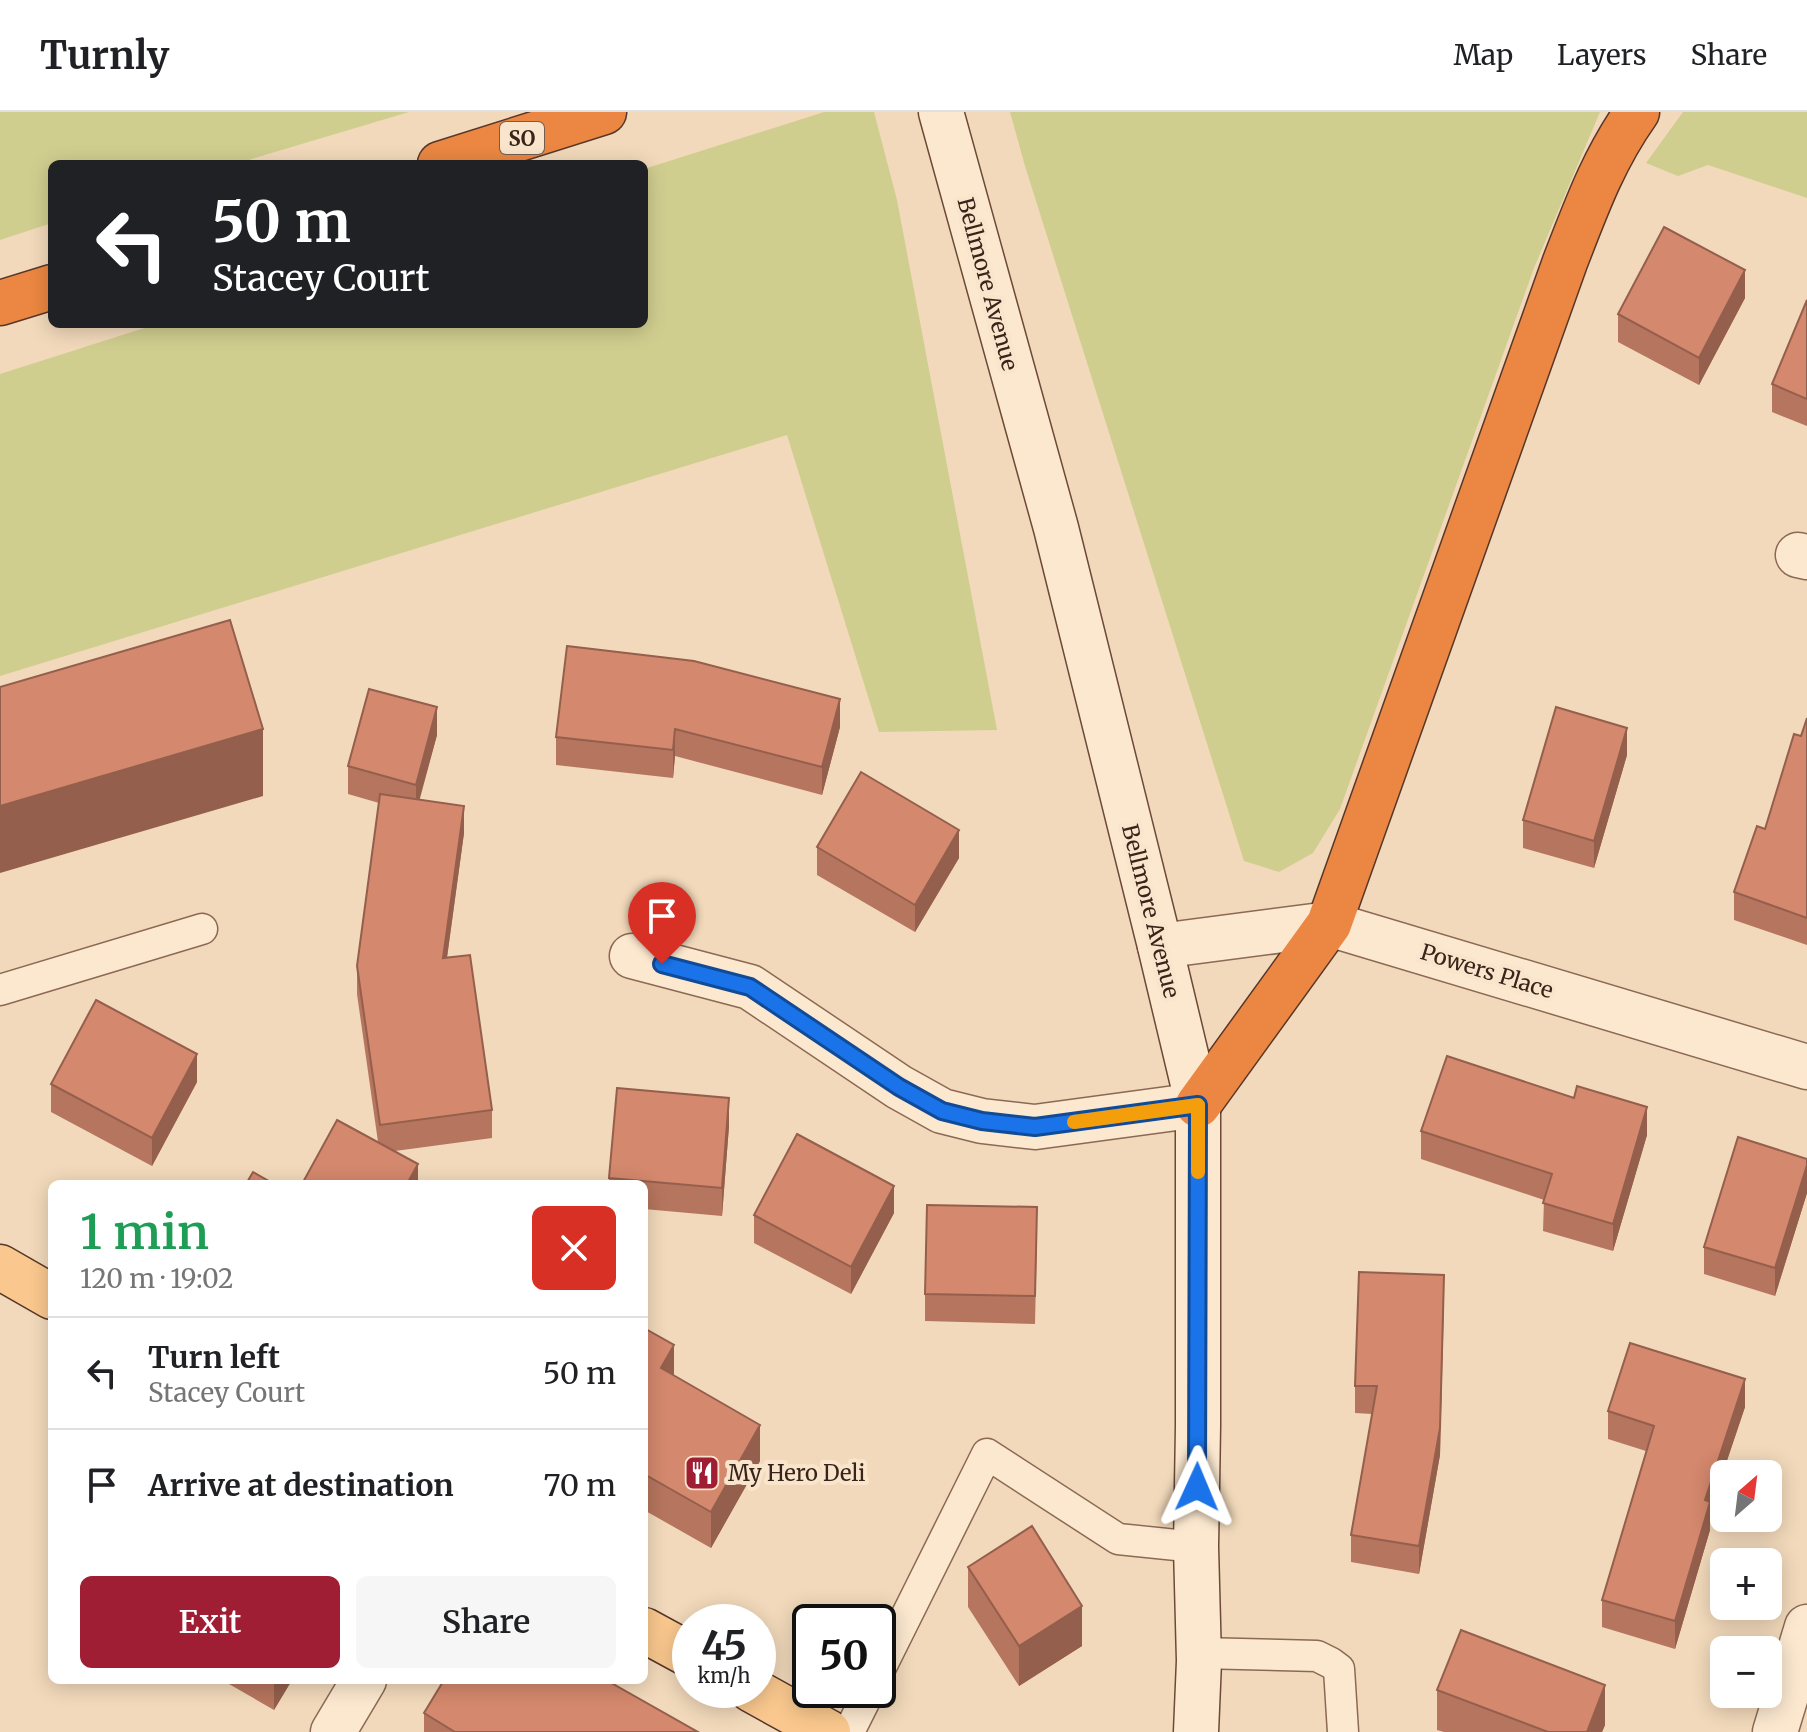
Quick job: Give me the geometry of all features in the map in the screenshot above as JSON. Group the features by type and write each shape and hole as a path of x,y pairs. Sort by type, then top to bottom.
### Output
{"highway":[{"name":"SO","path":"453,160 604,112"},
{"path":"1198,1105 1329,924 1595,183 1620,135 1637,112"},
{"path":"0,303 48,288"}],"main road":[{"name":"Bellmore Avenue","path":"941,112 1056,528 1198,1105 1196,1547 1199,1653 1196,1732"},
{"name":"Powers Place","path":"1160,946 1329,924 1807,1067"},
{"path":"632,956 750,987 899,1087 942,1111 982,1121 1035,1127 1198,1105"},
{"path":"0,1267 48,1295"},
{"path":"1775,1732 1807,1627"},
{"path":"648,1632 672,1645"},
{"path":"333,1732 362,1684"},
{"path":"776,1703 828,1732"}],"lane":[{"path":"0,990 202,929"},
{"path":"896,1637 987,1454 1118,1539 1196,1547"},
{"path":"1199,1653 1317,1656 1331,1663 1339,1669 1343,1732"},
{"path":"849,1732 861,1708"}],"shaded area":[{"path":"0,112 409,112 248,160 48,160 48,224 0,240"},
{"path":"824,112 874,112 897,200 997,730 879,732 787,435 0,676 0,374 144,328 648,328 648,168"},
{"path":"1010,112 1600,112 1534,268 1340,809 1313,853 1279,872 1244,861"},
{"path":"1683,112 1807,112 1807,198 1708,165 1678,176 1646,163"}],"building":[{"path":"1664,227 1745,270 1699,358 1618,314"},
{"path":"1807,300 1807,399 1772,384"},
{"path":"230,620 263,729 0,806 0,687"},
{"path":"567,646 694,661 840,699 822,767 675,729 673,750 556,737"},
{"path":"369,689 437,707 416,785 348,766"},
{"path":"1556,707 1627,728 1594,841 1523,820"},
{"path":"1807,718 1807,918 1734,892 1757,826 1765,829 1794,734 1801,736"},
{"path":"861,772 959,830 915,905 817,847"},
{"path":"380,794 464,806 443,958 470,955 492,1110 380,1125 357,966"},
{"path":"96,1000 197,1054 152,1138 51,1084"},
{"path":"1447,1056 1574,1098 1577,1086 1647,1107 1613,1224 1543,1203 1552,1174 1421,1131"},
{"path":"617,1088 729,1098 722,1188 609,1178"},
{"path":"337,1120 418,1164 409,1180 304,1180"},
{"path":"797,1134 894,1186 851,1267 754,1215"},
{"path":"1738,1137 1807,1159 1775,1268 1704,1247"},
{"path":"253,1172 267,1180 248,1180"},
{"path":"927,1205 1037,1207 1035,1296 925,1294"},
{"path":"1359,1272 1444,1275 1440,1428 1419,1546 1351,1535 1377,1386 1355,1386"},
{"path":"648,1330 674,1345 661,1368 760,1425 711,1512 648,1476"},
{"path":"1630,1343 1745,1379 1718,1460 1710,1460 1710,1485 1705,1500 1710,1502 1675,1621 1602,1600 1654,1426 1608,1411"},
{"path":"1032,1526 1082,1606 1019,1646 968,1567"},
{"path":"1461,1630 1605,1685 1587,1732 1548,1732 1437,1690"},
{"path":"442,1684 613,1684 698,1732 455,1732 424,1713"}],"slow traffic":[{"path":"1074,1122 1198,1105 1198,1172"}],"place":[{"name":"My Hero Deli","path":"702,1473"}],"route":[{"path":"662,964 750,987 899,1087 942,1111 982,1121 1035,1127 1198,1105 1197,1487"}]}
